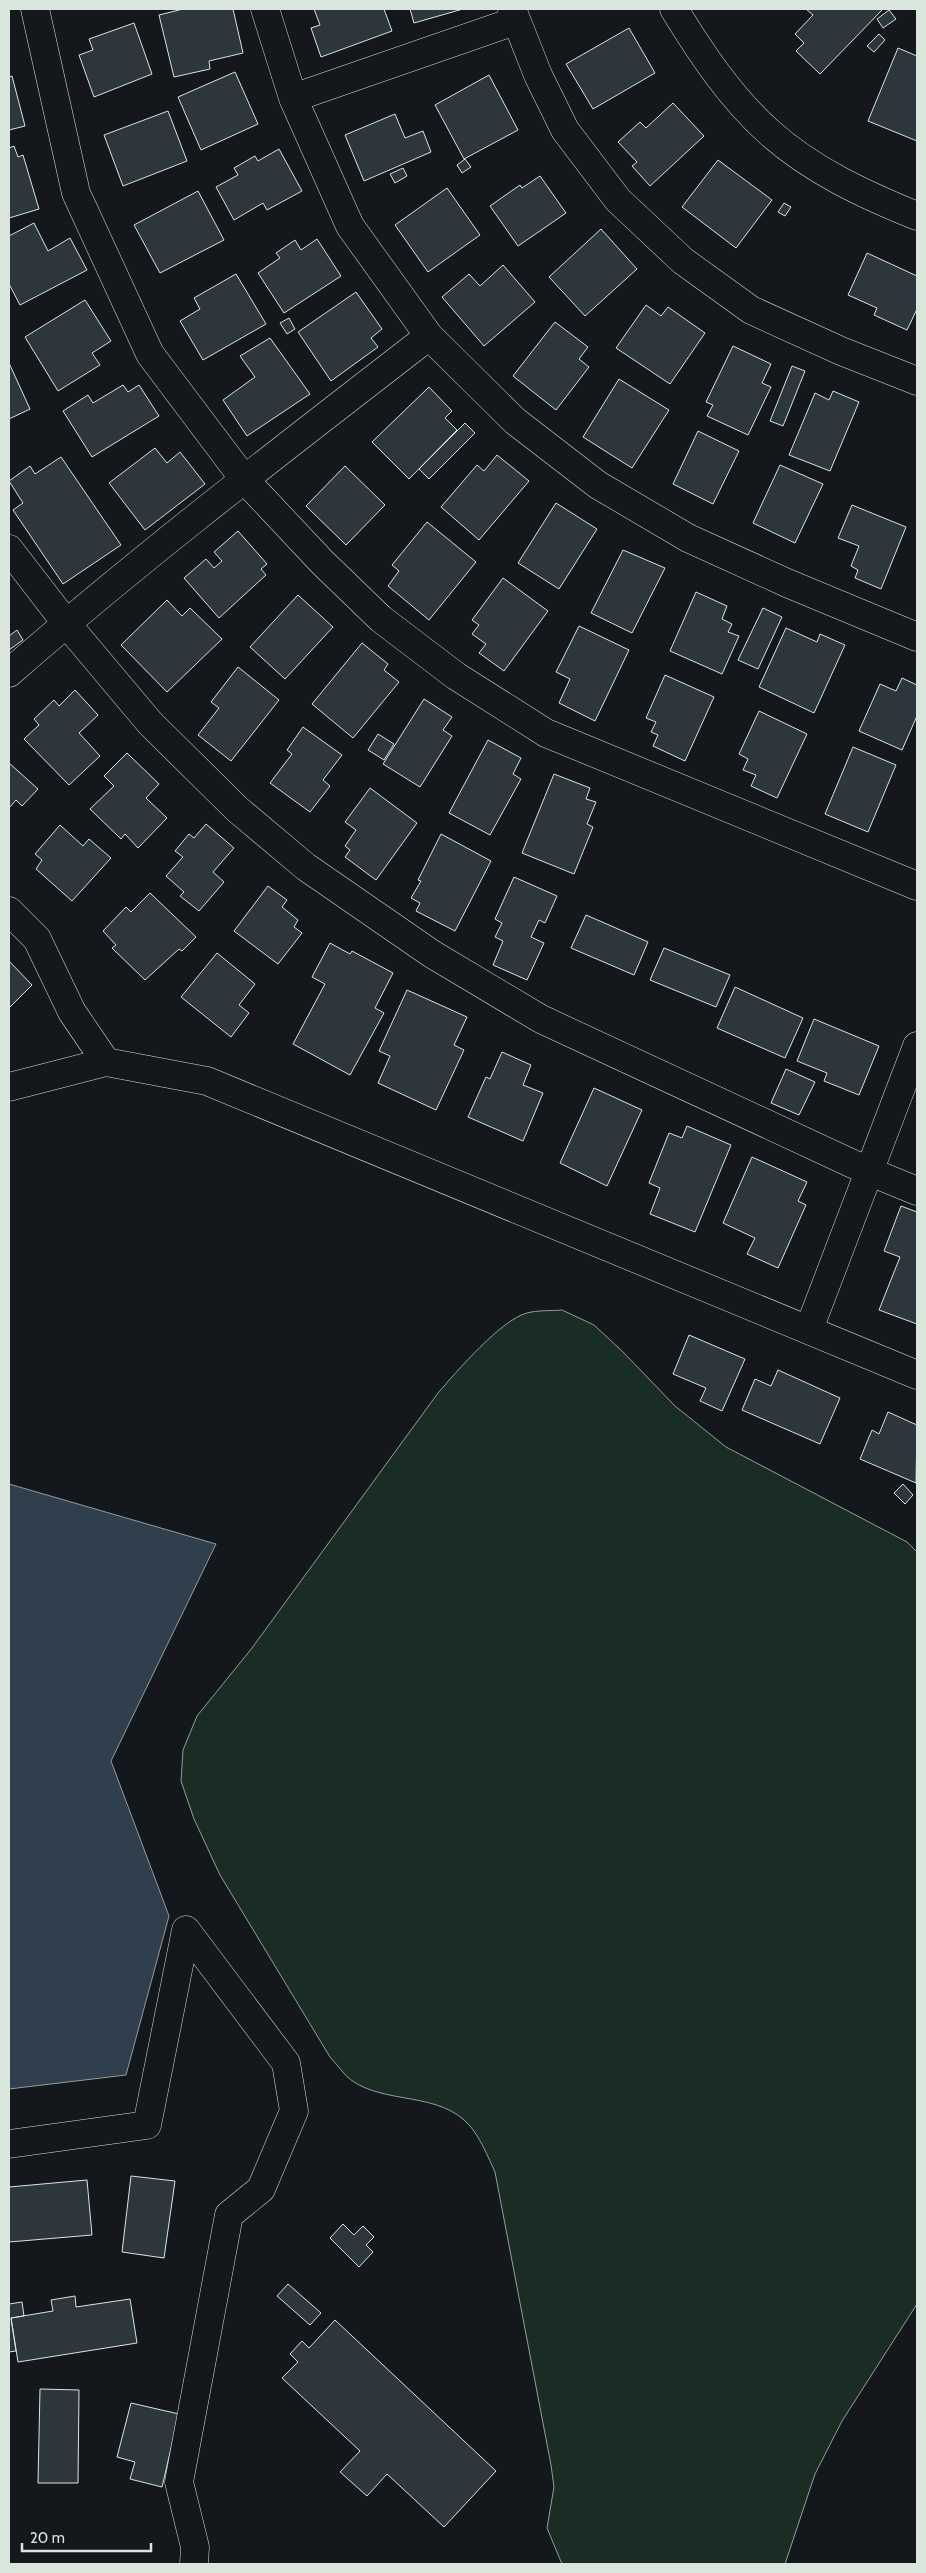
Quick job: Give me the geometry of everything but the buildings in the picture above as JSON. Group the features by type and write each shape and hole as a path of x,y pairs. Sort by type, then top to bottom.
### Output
{"street":[{"path":"35,9 76,193 150,354 244,479 322,562 380,618 456,676 546,733 917,886"},
{"path":"265,9 293,98 350,226 429,336 514,421 598,485 688,538 787,583 917,637"},
{"path":"674,9 699,50 732,94 769,133 813,165 869,196 917,216"},
{"path":"293,98 513,15 565,130 618,200 683,262 751,310 841,351 917,381"},
{"path":"9,673 244,479 429,336"},
{"path":"9,550 66,624 150,723 237,809 306,867 432,954 540,1019 868,1171 917,1191"},
{"path":"9,911 37,939 72,1012 106,1062"},
{"path":"809,1329 917,1046"},
{"path":"9,1087 106,1062 207,1081 917,1375"},
{"path":"9,2144 147,2126 186,1930 286,2063 294,2110 260,2189 229,2215 179,2482 195,2547 194,2564"}],"green space":[{"path":"562,1310 594,1325 675,1406 726,1447 907,1542 917,1552 917,2304 842,2421 815,2474 785,2564 562,2564 547,2528 554,2487 551,2465 495,2172 484,2148 470,2126 458,2115 428,2103 365,2088 348,2078 330,2057 220,1875 194,1819 181,1781 183,1750 197,1716 252,1648 438,1393 480,1347 505,1325 527,1313"}],"water":[{"path":"9,1484 216,1544 111,1761 169,1916 126,2075 9,2089"}]}
